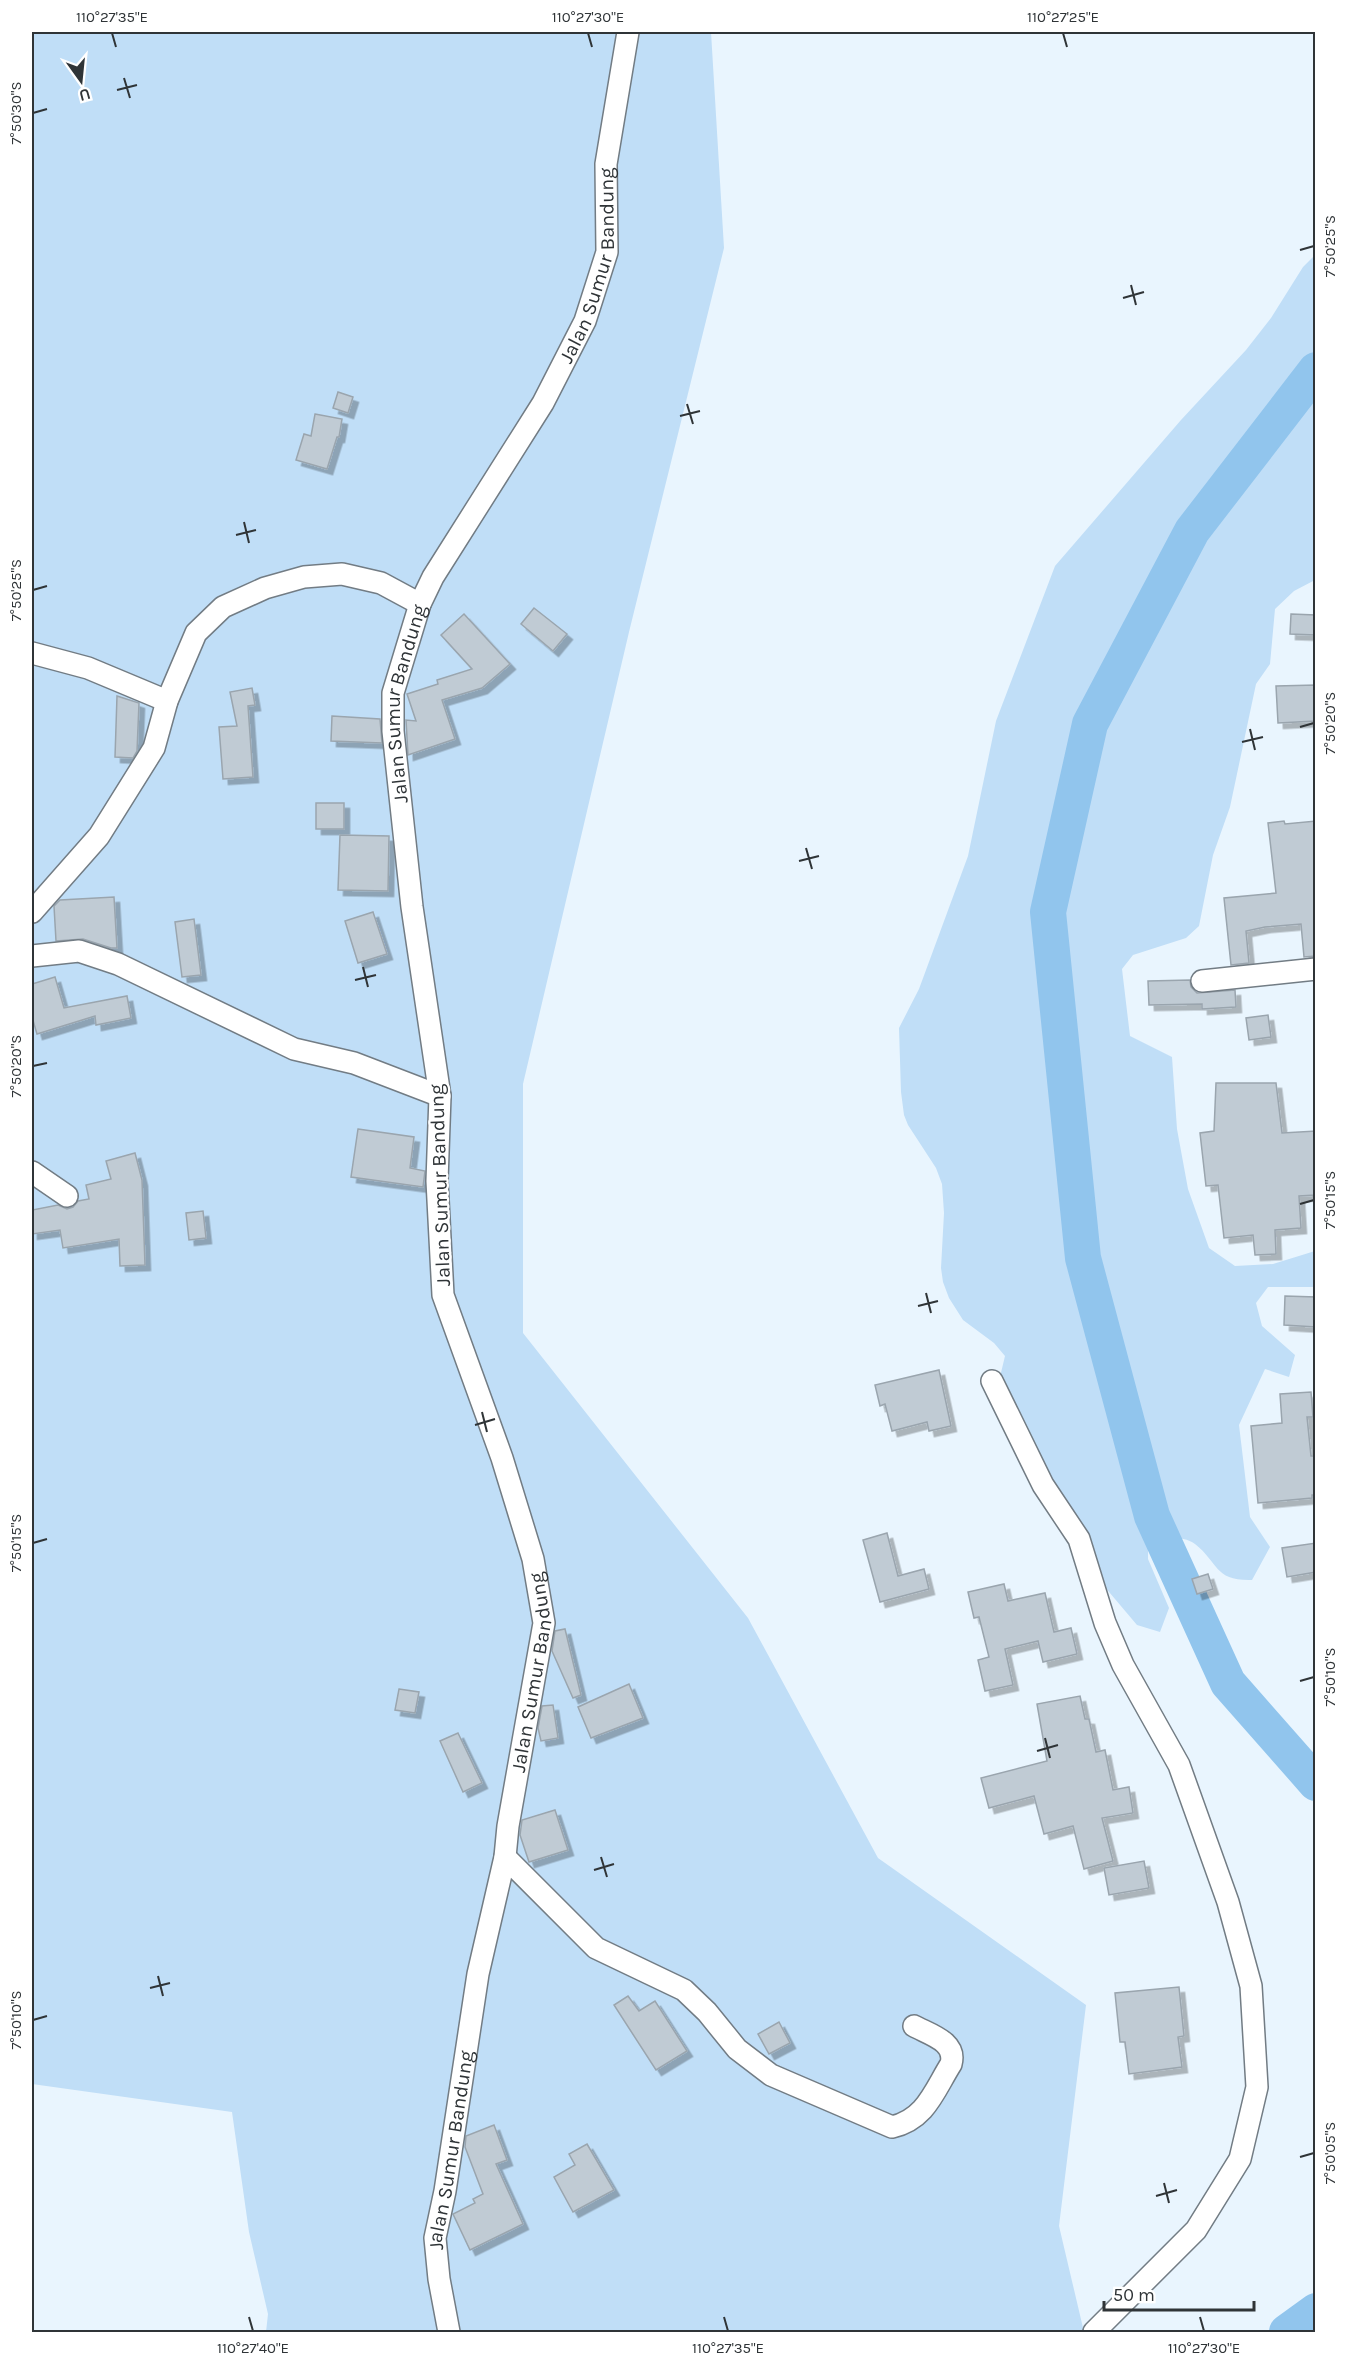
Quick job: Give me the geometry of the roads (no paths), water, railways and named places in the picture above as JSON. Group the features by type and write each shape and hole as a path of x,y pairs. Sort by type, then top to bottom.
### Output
{"street":[{"name":"Jalan Sumur Bandung","path":"449,2332 439,2279 435,2238 457,2117 478,1974 505,1857 508,1826 544,1623 533,1559 502,1458 443,1295 437,1181 441,1096 411,907 393,731 393,693 420,604 433,577 543,403 585,321 607,252 606,164 628,32"},
{"path":"32,912 99,836 154,748 167,701 196,633 223,608 265,588 304,577 342,574 381,583 420,604"},
{"path":"32,653 88,668 167,701"},
{"path":"32,956 79,951 98,956 294,1049 354,1063 441,1096"},
{"path":"1202,981 1316,969"},
{"path":"32,1172 67,1196"},
{"path":"992,1382 1043,1485 1079,1539 1105,1623 1123,1665 1179,1765 1228,1902 1251,1986 1257,2087 1240,2159 1196,2230 1094,2332"},
{"path":"505,1857 596,1948 684,1990 707,2012 737,2049 771,2075 892,2127 914,2120 923,2110 953,2058 947,2044 914,2026"}],"waterway":[{"path":"1316,370 1192,531 1090,724 1048,912 1083,1258 1152,1516 1228,1683 1316,1783"},
{"path":"1287,2332 1316,2311"}]}
